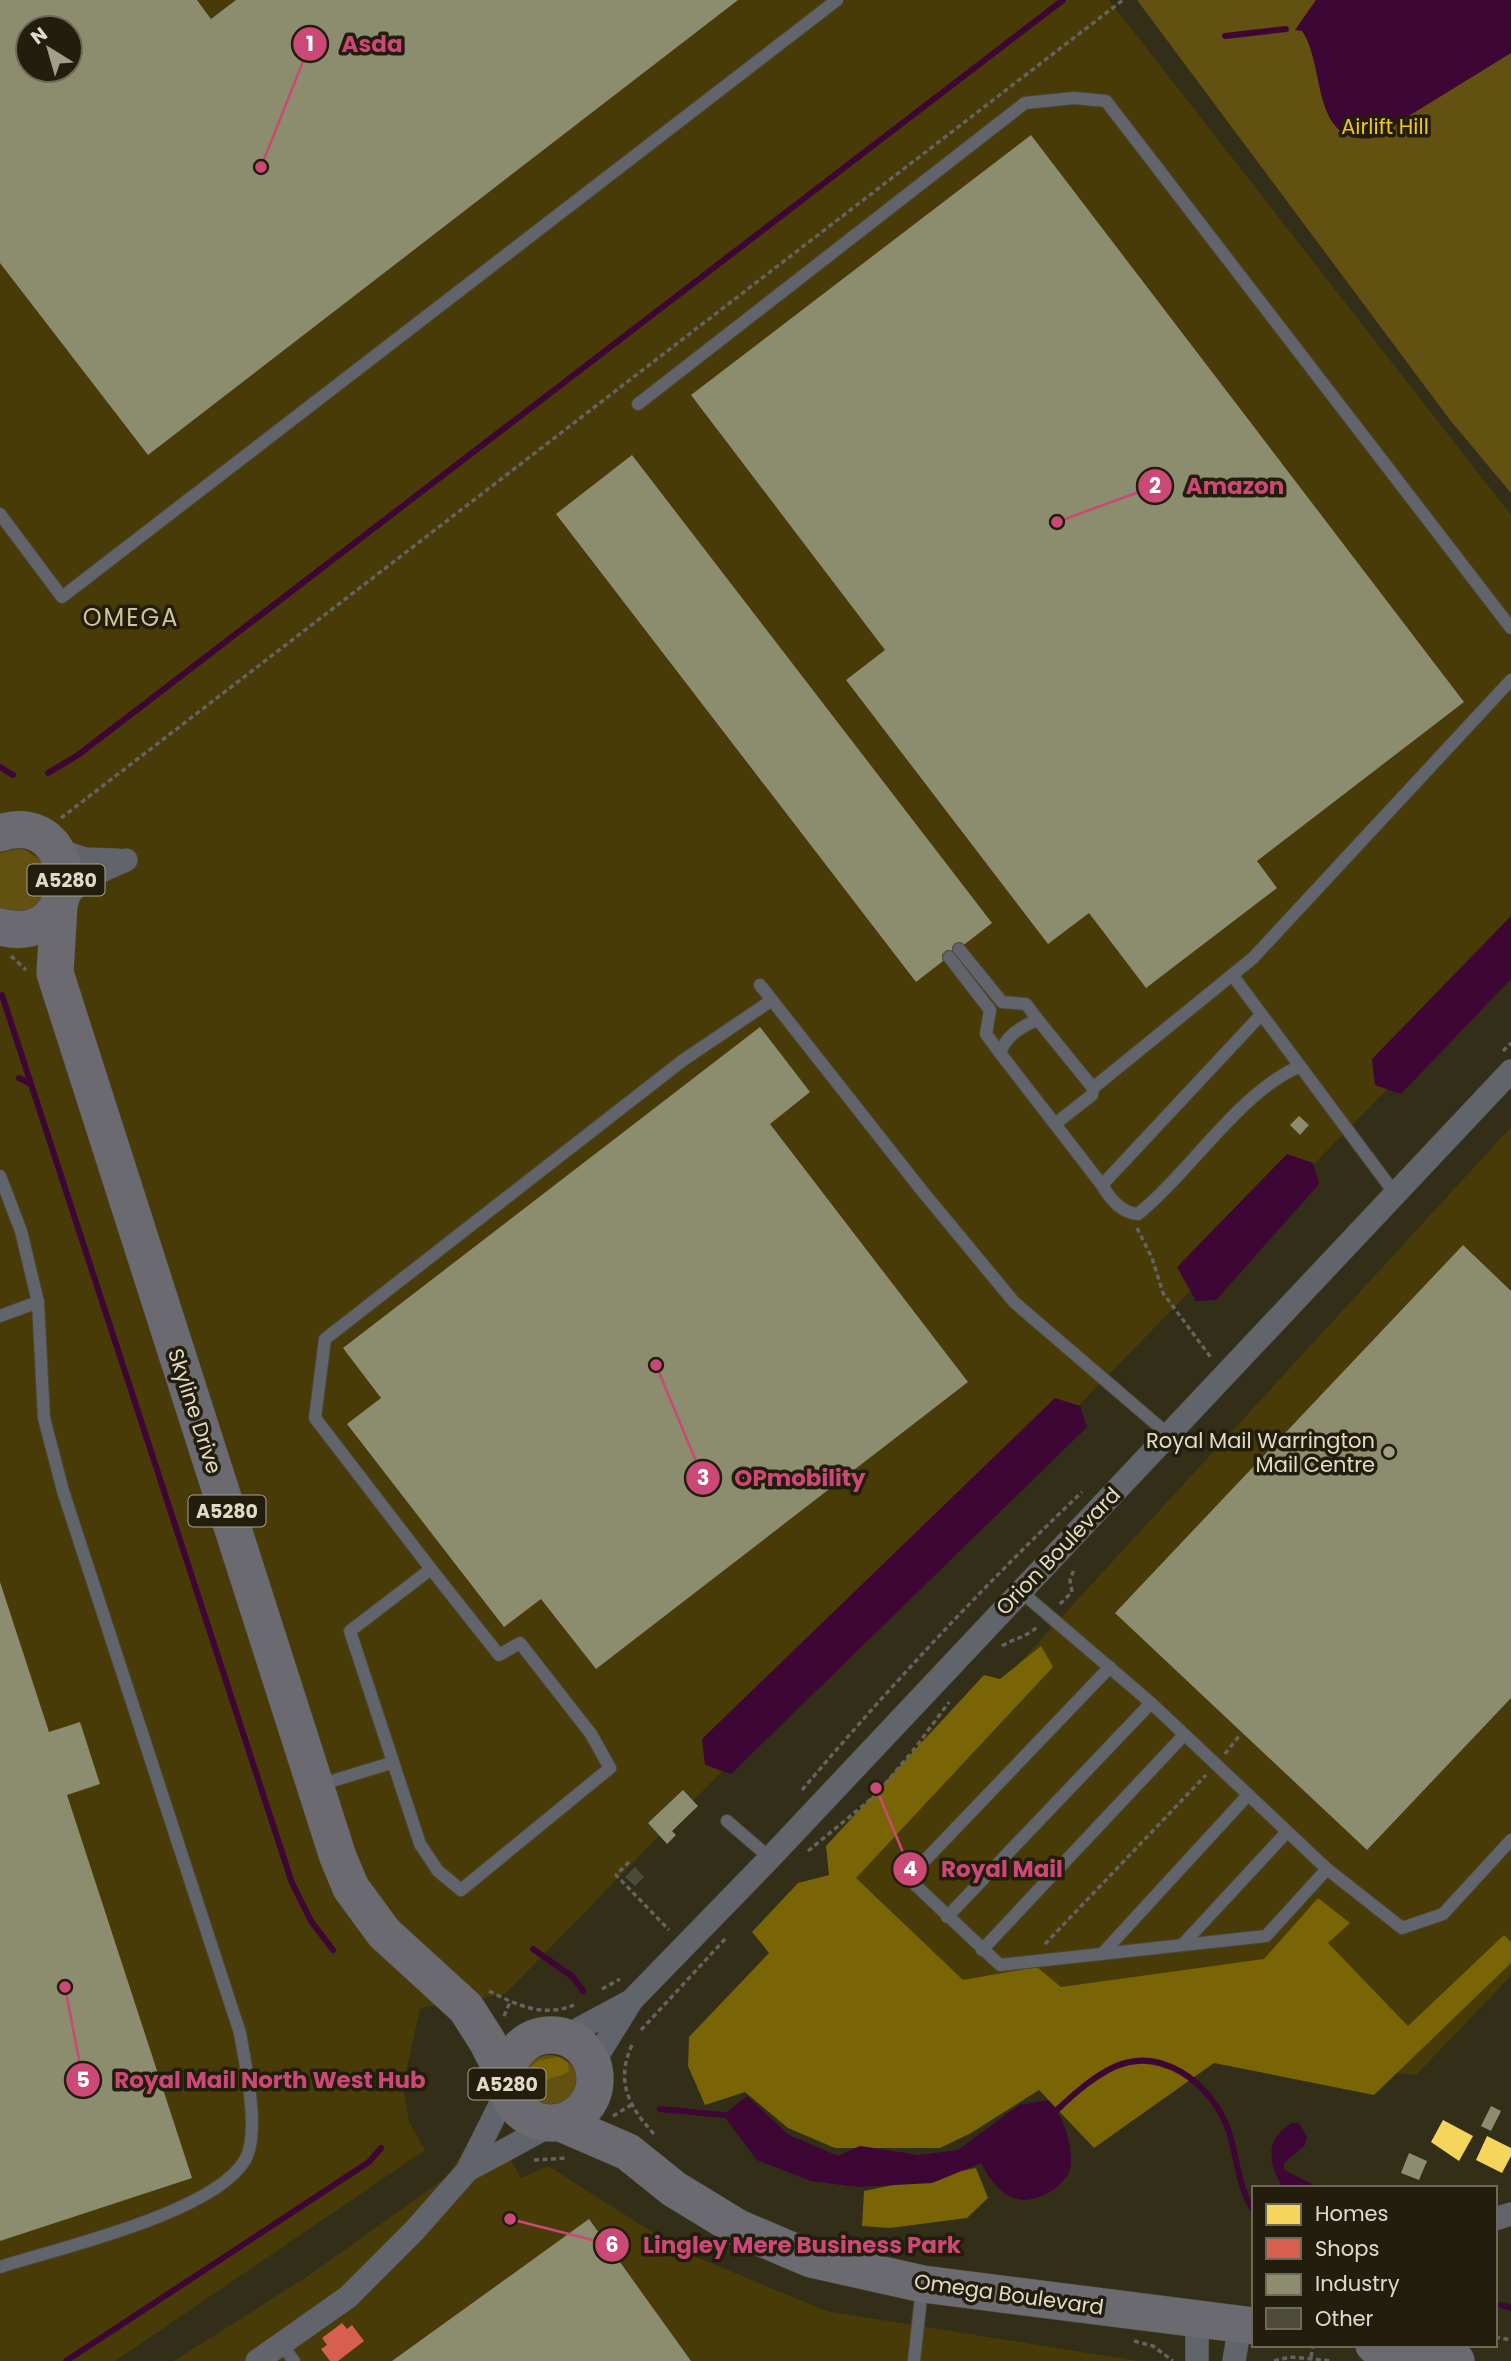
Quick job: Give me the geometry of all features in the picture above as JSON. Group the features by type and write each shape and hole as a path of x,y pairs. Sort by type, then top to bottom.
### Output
{"main road":[{"name":"A5280","path":"2,831 55,836 66,872 60,903 40,924 25,929 2,928"},
{"name":"Skyline Drive","path":"60,903 54,973 338,1857 363,1908 384,1933 472,1996 501,2024 552,2036"},
{"name":"Skyline Drive","path":"2,928 54,973"},
{"name":"Skyline Drive","path":"472,1996 487,2040 507,2085"},
{"name":"A5280","path":"552,2036 576,2042 594,2075 583,2110 557,2123 538,2122 524,2115 514,2103 507,2085 516,2052 552,2036"},
{"name":"Omega Boulevard","path":"594,2075 674,2189 738,2228 811,2259 923,2284 1247,2326"},
{"name":"Omega Boulevard","path":"557,2123 643,2145"},
{"path":"1389,2347 1451,2355"}],"street":[{"path":"55,836 85,859 126,860 88,877 60,903"},
{"name":"Orion Boulevard","path":"594,2075 632,2000 770,1858 1020,1590 1170,1436 1511,1071"},
{"name":"Orion Boulevard","path":"552,2036 632,2000"},
{"path":"257,2361 288,2353 370,2276 467,2171 507,2085"},
{"path":"467,2171 557,2123"},
{"path":"1197,2319 1197,2361"},
{"path":"1234,2361 1247,2326"}],"lane":[{"path":"0,514 62,597 837,0"},
{"path":"638,404 1025,103 1074,98 1106,101 1511,628"},
{"path":"1093,1088 1233,976 1289,923 1484,705 1511,680"},
{"path":"1055,1124 1093,1095 1093,1088 1026,1004 1002,1002 954,953 990,1010 986,1034 1110,1199 1129,1214 1138,1214 1161,1196 1252,1098 1277,1076 1298,1067"},
{"path":"1233,976 1395,1195"},
{"path":"760,985 923,1192 1014,1302 1170,1436"},
{"path":"430,1569 351,1631 391,1763 420,1844 438,1871 461,1890 610,1768 591,1734 520,1643 499,1655 315,1418 325,1339 682,1062 772,1000"},
{"path":"1102,1185 1260,1016"},
{"path":"1000,1053 1004,1041 1027,1024 1038,1020"},
{"path":"0,1176 20,1231 38,1302 44,1418 63,1491 240,2033 250,2094 251,2129 246,2159 220,2185 180,2209 0,2267"},
{"path":"0,1316 38,1302"},
{"path":"1020,1590 1151,1703 1327,1869 1402,1928 1443,1914 1511,1839"},
{"path":"1110,1667 908,1878 982,1950 1000,1965 1266,1936 1327,1869"},
{"path":"947,1917 1151,1703"},
{"path":"982,1950 1184,1735"},
{"path":"315,1786 391,1763"},
{"path":"1102,1954 1248,1795"},
{"path":"727,1821 770,1858"},
{"path":"1184,1943 1287,1832"},
{"path":"914,2361 923,2284"}],"path":[{"path":"55,836 1123,0"},
{"path":"1129,1214 1152,1258 1163,1293 1213,1359"},
{"path":"794,1799 861,1720 1027,1545 1088,1487"},
{"path":"999,1647 1011,1640 1026,1638"},
{"path":"804,1855 876,1795 958,1692"},
{"path":"1027,1962 1216,1765 1239,1736"},
{"path":"629,1862 616,1875 671,1933 680,1924"},
{"path":"639,2033 728,1935"},
{"path":"594,1994 624,1977"},
{"path":"472,1996 551,2012 584,2000"},
{"path":"635,2039 625,2059 622,2075 625,2091 641,2120 643,2145"},
{"path":"1311,2357 1313,2347"},
{"path":"1274,2361 1311,2357 1333,2361"}],"shaded area":[{"path":"0,0 1109,0 1511,515 1511,962 505,1994 420,2008 403,2087 409,2122 425,2150 115,2361 0,2361"},
{"path":"1316,0 1511,0 1511,53 1373,138 1353,137 1339,129 1329,117 1309,46 1302,31 1295,30"},
{"path":"1511,916 1511,979 1401,1094 1375,1085 1372,1059"},
{"path":"1511,1127 1511,1976 1416,2075 971,2022 824,1887 849,1849"},
{"path":"1287,1154 1313,1163 1319,1184 1216,1300 1196,1301 1177,1267"},
{"path":"1055,1398 1080,1406 1087,1427 731,1774 705,1765 702,1739"},
{"path":"1041,1646 1053,1667 856,1878 963,1980 1037,1967 1061,1987 1264,1959 1318,1898 1350,1923 1328,1943 1408,2026 1504,1935 1511,1942 1511,1963 1374,2095 1214,2063 1094,2148 1039,2090 971,2133 940,2148 835,2148 788,2128 745,2092 705,2105 688,2066 689,2037 769,1953 752,1932 798,1883 829,1875 826,1846 984,1675 1000,1679"},
{"path":"559,2057 568,2063 569,2071 542,2083 534,2083 529,2076 530,2067 539,2060"},
{"path":"747,2096 789,2135 838,2156 860,2146 919,2155 958,2150 1019,2105 1048,2100 1059,2114 1067,2133 1071,2163 1064,2180 1053,2190 1027,2200 1009,2196 1001,2190 981,2163 932,2183 858,2187 811,2181 757,2160 723,2115"},
{"path":"1292,2123 1299,2123 1307,2137 1305,2145 1284,2163 1284,2170 1316,2186 1282,2186 1274,2169 1271,2152 1283,2130"},
{"path":"480,2125 504,2148 521,2178 548,2166 682,2251 826,2311 1138,2361 174,2361 308,2276 433,2187 448,2175"},
{"path":"976,2168 988,2198 967,2218 890,2228 862,2226 864,2191"}],"green space":[{"name":"Airlift Hill","path":"1137,0 1511,0 1511,493 1450,420"},
{"path":"16,849 26,850 43,862 47,893 32,911 0,911 0,853"},
{"path":"545,2055 555,2055 570,2063 576,2072 576,2094 570,2103 555,2111 545,2111 527,2099 522,2088 522,2078 534,2060"}],"building: Homes":[{"path":"1443,2120 1473,2136 1459,2161 1431,2142"},
{"path":"1487,2136 1511,2148 1511,2156 1502,2173 1476,2160"}],"building: Shops":[{"path":"342,2323 347,2329 352,2325 364,2341 338,2361 330,2361 321,2349 327,2345 322,2338"}],"building: Industry":[{"path":"0,0 197,0 211,19 236,0 738,0 148,455 0,263"},
{"path":"1031,135 1464,702 1257,861 1277,888 1146,988 1089,913 1048,944 846,680 885,650 691,395"},
{"path":"632,455 992,923 916,982 556,514"},
{"path":"760,1027 810,1092 770,1124 968,1382 596,1669 541,1599 504,1627 347,1424 381,1398 343,1348"},
{"path":"1299,1116 1309,1125 1300,1135 1290,1125"},
{"name":"Royal Mail Warrington Mail Centre","path":"1463,1245 1511,1291 1511,1698 1367,1850 1115,1613"},
{"path":"0,1582 49,1732 80,1722 100,1784 67,1795 192,2178 0,2241"},
{"path":"683,1790 698,1806 672,1831 676,1835 667,1844 648,1823"},
{"path":"1491,2106 1501,2111 1491,2131 1481,2126"},
{"path":"1409,2153 1427,2161 1419,2180 1401,2173"},
{"path":"589,2219 691,2361 392,2361"}],"building: Other":[{"path":"635,1867 644,1877 635,1886 625,1877"}],"waterway":[{"path":"48,773 78,755 1063,0"},
{"path":"1225,36 1286,29"},
{"path":"0,767 13,775"},
{"path":"2,995 292,1883 311,1921 333,1950"},
{"path":"19,1078 31,1084"},
{"path":"533,1949 573,1977 583,1991"},
{"path":"1058,2109 1092,2080 1114,2067 1149,2061 1181,2072 1208,2094 1226,2124 1240,2180 1252,2208"},
{"path":"660,2109 723,2115"},
{"path":"66,2361 369,2162 381,2148"},
{"path":"1501,2305 1511,2308"}],"place":[{"name":"Asda","path":"261,167"},
{"name":"Amazon","path":"1057,522"},
{"name":"OPmobility","path":"656,1365"},
{"name":"Royal Mail Warrington Mail Centre","path":"1389,1452"},
{"name":"Royal Mail","path":"876,1788"},
{"name":"Royal Mail North West Hub","path":"65,1987"},
{"name":"Lingley Mere Business Park","path":"510,2219"}],"district":[{"name":"OMEGA","path":"131,617"}]}
